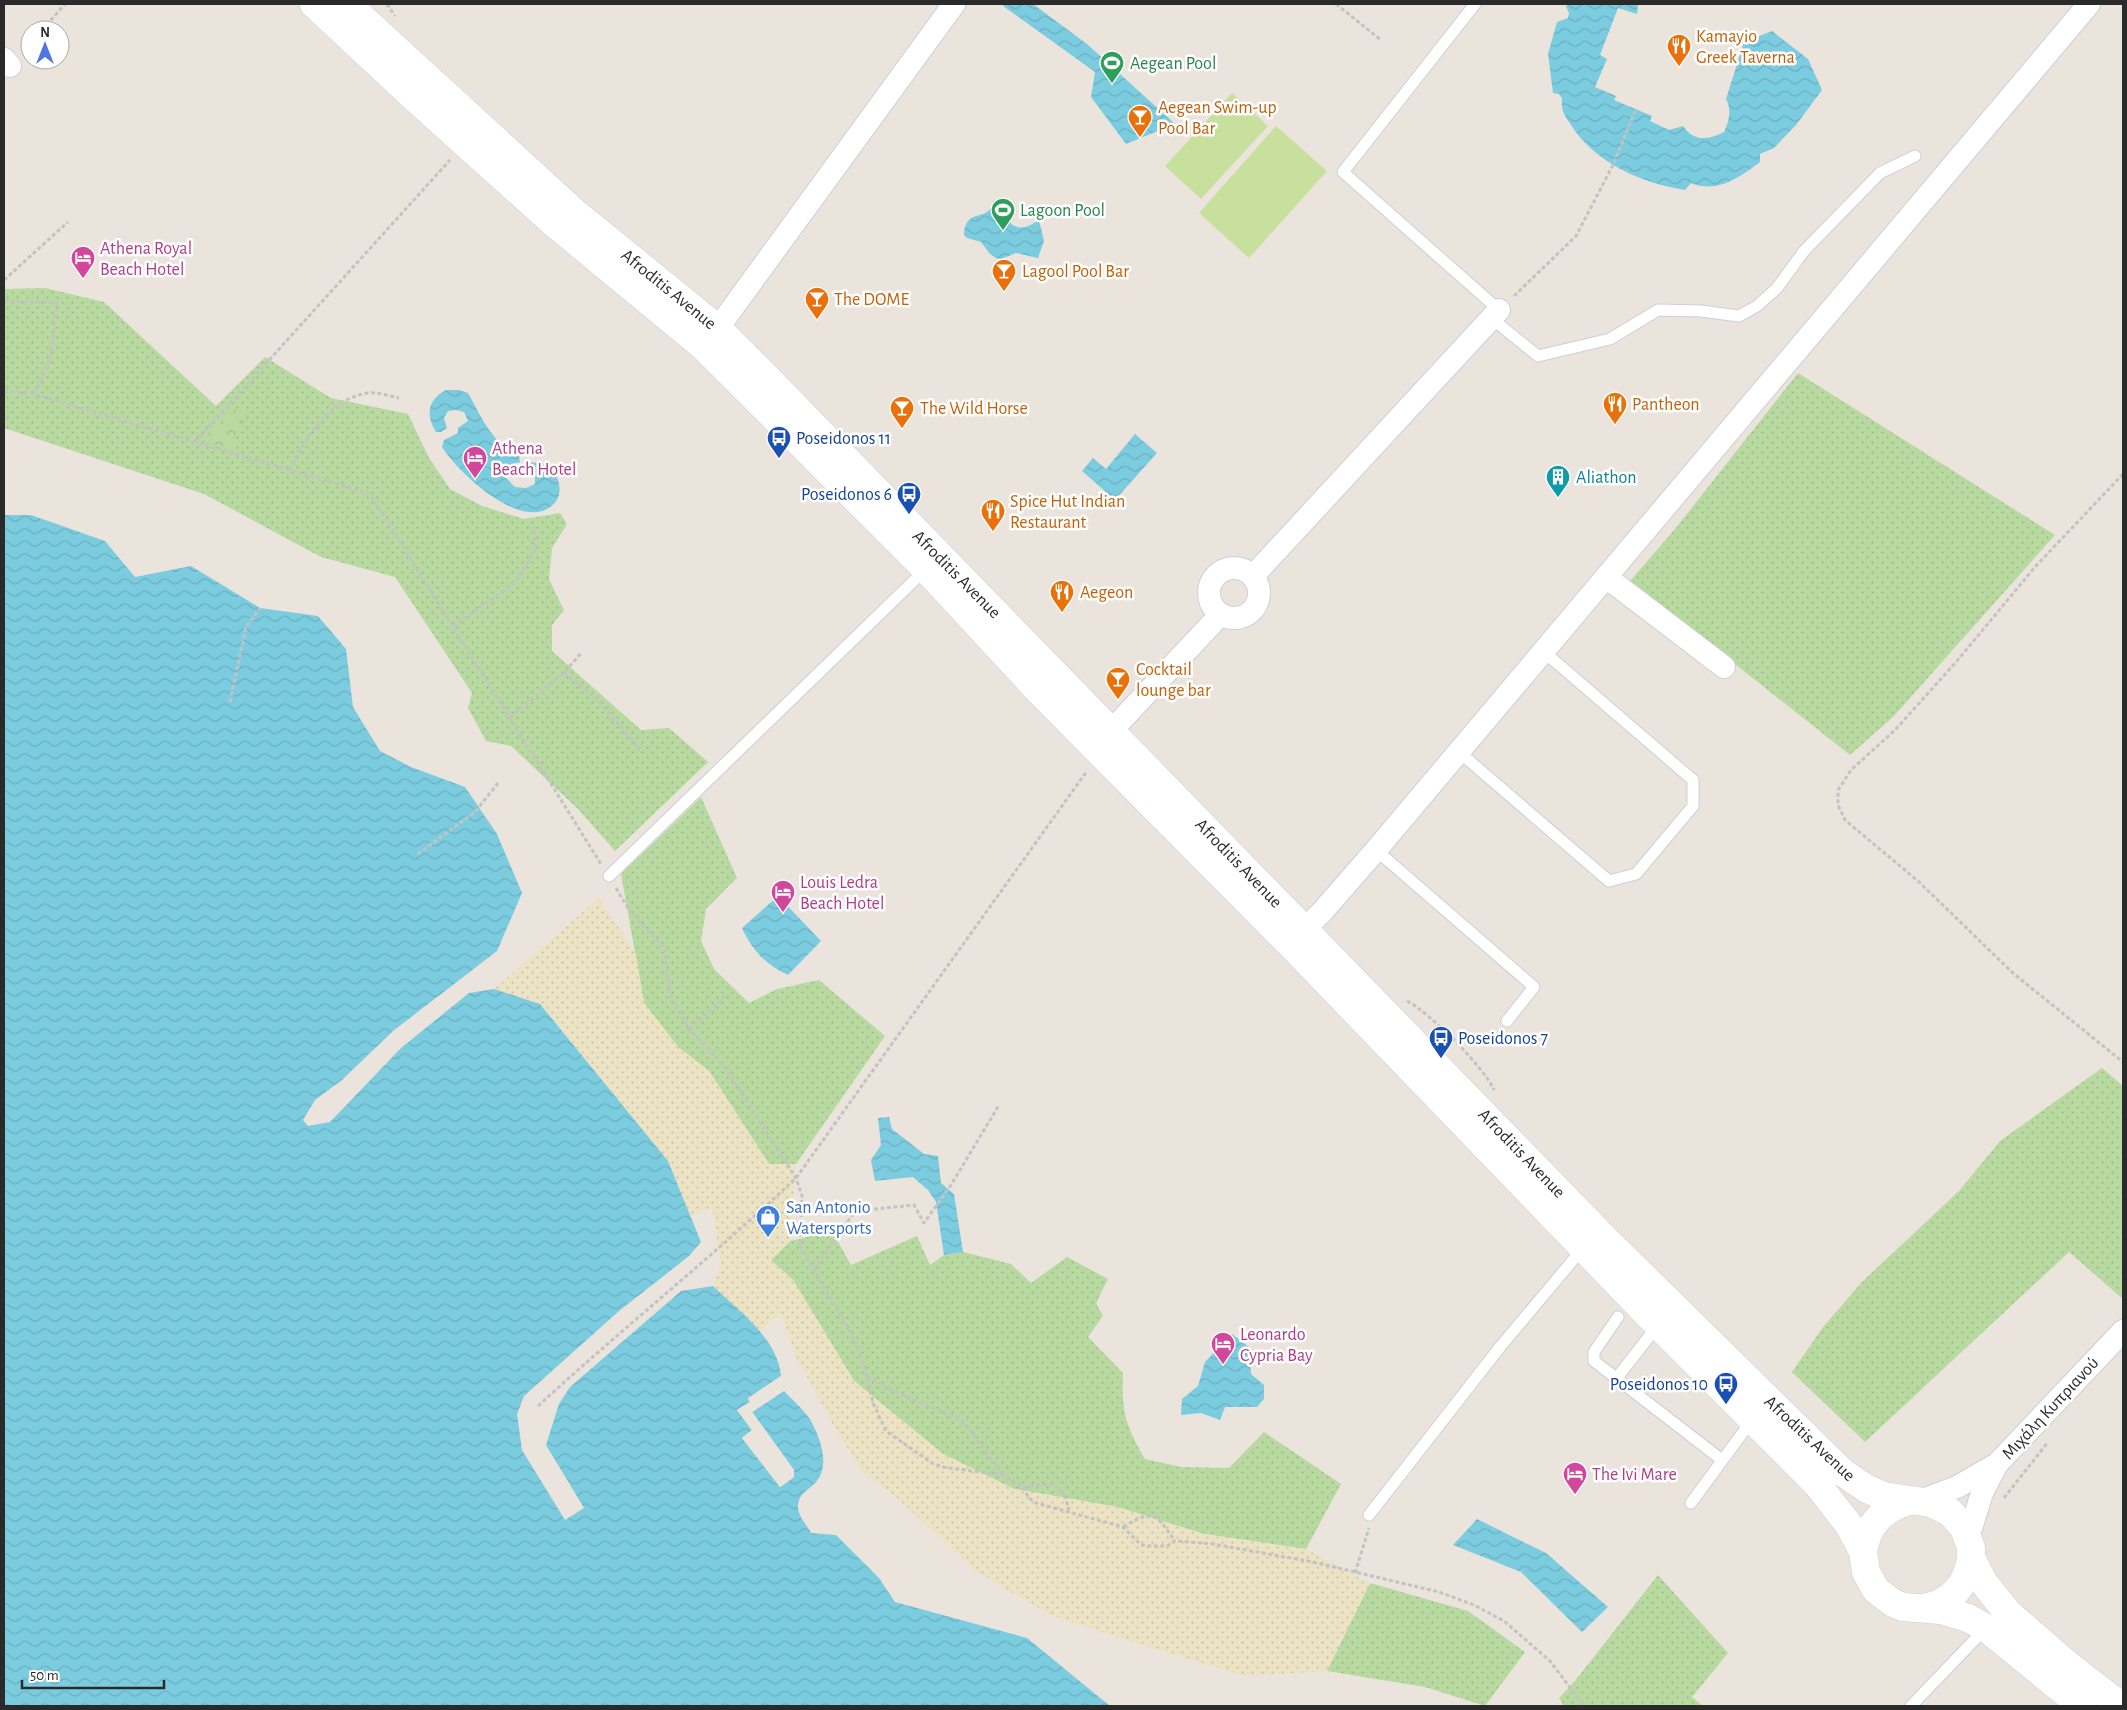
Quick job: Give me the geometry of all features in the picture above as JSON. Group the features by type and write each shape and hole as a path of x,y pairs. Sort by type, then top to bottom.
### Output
{"main road":[{"name":"Afroditis Avenue","path":"314,4 555,224 711,338 1041,693 1106,741 1303,930 1603,1237 1842,1472 1867,1489 1941,1506 1950,1512 1961,1523 1984,1583 2008,1613 2068,1665 2121,1706"},
{"name":"Afroditis Avenue","path":"347,4 711,338 1106,741 1658,1325 1829,1498 1849,1525 1863,1551 1866,1572 1876,1590 1884,1598 1903,1607 1924,1608 1960,1615 1986,1628 2082,1706"},
{"path":"1863,1551 1868,1530 1881,1514 1890,1508 1915,1501"},
{"path":"1924,1608 1934,1606 1953,1596 1966,1579 1970,1548"}],"street":[{"path":"711,338 954,4"},
{"path":"1303,930 1321,913 1376,850 2088,4"},
{"path":"1253,576 1495,314"},
{"path":"1235,567 1249,572 1253,576 1259,592 1256,606 1244,616 1237,618 1221,614 1212,605 1209,597 1211,582 1215,576 1228,568 1235,567"},
{"path":"1606,577 1724,667"},
{"path":"1106,741 1221,614"},
{"name":"Μιχάλη Κυπριανού","path":"1970,1548 1982,1493 1997,1464 2123,1331"},
{"name":"Μιχάλη Κυπριανού","path":"1915,1501 1957,1487 1997,1464"}],"lane":[{"path":"1475,4 1343,172 1538,356 1610,339 1658,310 1701,311 1739,316 1758,306 1777,288 1804,252 1880,173 1916,156"},
{"path":"609,876 926,570"},
{"path":"1459,752 1609,881 1636,874 1649,859 1693,806 1693,780 1543,651"},
{"path":"1376,850 1534,987 1507,1022"},
{"path":"1369,1515 1500,1347 1584,1247"},
{"path":"1618,1317 1592,1356 1594,1361 1722,1460"},
{"path":"1616,1379 1658,1325"},
{"path":"1691,1503 1753,1420"},
{"path":"1911,1706 1986,1628"}],"path":[{"path":"51,20 65,4"},
{"path":"1336,4 1381,40"},
{"path":"1495,314 1576,236 1613,165 1636,109"},
{"path":"195,442 450,160"},
{"path":"4,280 68,222"},
{"path":"4,301 57,304 51,358 34,394"},
{"path":"4,391 34,394 370,494 629,910 664,948 670,994 689,1029 724,1066 796,1178 802,1196 800,1246 855,1340 867,1376 873,1403 886,1431 932,1463 942,1467 1003,1475"},
{"path":"290,470 304,442 349,398 370,393 399,398"},
{"path":"2123,474 2035,567 1957,661 1895,730 1851,770 1838,790 1838,805 1845,820 1918,882 2014,974 2123,1062"},
{"path":"453,626 516,582 536,548 533,527"},
{"path":"230,702 246,627 260,608"},
{"path":"510,717 564,673 581,653"},
{"path":"564,673 596,698 640,749"},
{"path":"538,1406 624,1327 741,1229 796,1178 1106,741"},
{"path":"418,854 475,812 498,783"},
{"path":"689,1029 728,994"},
{"path":"814,1270 855,1211 914,1205 924,1223 950,1185 999,1105"},
{"path":"867,1376 892,1390 963,1421 1003,1475 1023,1487 1029,1498 1036,1503 1069,1510 1123,1527 1140,1544 1146,1546 1168,1546 1174,1541 1213,1544 1313,1562 1439,1592 1474,1605 1504,1621 1550,1661 1584,1706"},
{"path":"2001,1504 2017,1481"},
{"path":"1023,1487 1041,1485 1058,1487 1064,1492 1069,1510"},
{"path":"1123,1527 1144,1516 1153,1515 1158,1518 1174,1541"},
{"path":"1355,1573 1368,1536 1369,1515"}],"green space":[{"path":"1232,93 1268,126 1201,199 1165,166"},
{"path":"1276,126 1327,171 1249,258 1199,213"},
{"path":"45,288 104,302 216,406 265,357 331,398 408,414 429,458 450,489 482,506 524,519 560,513 567,524 552,548 549,579 564,610 552,625 552,651 641,730 669,728 708,762 615,851 577,808 511,746 486,741 468,708 472,693 395,577 321,557 204,494 4,428 4,289"},
{"path":"1798,373 2055,535 1894,716 1850,755 1630,581 1675,529"},
{"path":"236,408 245,413 231,450 201,440"},
{"path":"701,797 737,878 706,909 701,941 714,969 749,1003 777,989 819,980 885,1036 796,1164 769,1164 709,1071 678,1047 644,1003 621,874"},
{"path":"2102,1068 2123,1086 2123,1299 2069,1252 1865,1442 1792,1372 1823,1327 1862,1282 1959,1191 2000,1141"},
{"path":"832,1231 851,1265 917,1236 930,1265 944,1255 963,1252 1011,1264 1031,1283 1067,1257 1108,1279 1096,1303 1103,1316 1088,1337 1123,1373 1123,1398 1126,1418 1133,1437 1145,1459 1181,1467 1229,1468 1264,1432 1341,1484 1306,1549 1204,1534 1117,1507 1014,1489 943,1454 854,1381 793,1280 771,1260 790,1241"},
{"path":"1658,1575 1728,1653 1692,1697 1703,1706 1564,1706 1559,1698 1575,1681"},
{"path":"1370,1583 1468,1611 1525,1652 1485,1706 1425,1687 1327,1671"}],"sand":[{"path":"599,898 636,954 644,1003 678,1047 709,1071 769,1164 796,1164 790,1241 771,1260 793,1280 854,1381 943,1454 1014,1489 1117,1507 1204,1534 1306,1549 1370,1583 1327,1671 1246,1676 1050,1615 974,1570 896,1497 863,1472 837,1432 796,1357 781,1314 760,1331 713,1286 721,1265 712,1207 691,1217 668,1161 541,1004 494,989"}],"water":[{"name":"Aegean Pool","path":"1005,4 1033,4 1087,44 1175,124 1126,144 1091,97 1095,72 1003,6"},
{"path":"1568,4 1638,4 1637,14 1618,8 1600,55 1607,59 1595,87 1616,96 1614,100 1652,116 1650,121 1669,130 1683,126 1692,135 1702,138 1712,137 1724,132 1729,116 1729,107 1726,99 1744,42 1772,31 1808,59 1822,90 1796,125 1774,148 1760,154 1760,162 1736,178 1719,185 1710,186 1691,183 1685,190 1652,182 1621,169 1593,150 1581,138 1565,115 1562,107 1562,98 1559,94 1553,93 1548,54 1557,22 1568,18 1569,13 1566,6"},
{"name":"Lagoon Pool","path":"998,200 1010,207 1011,224 1015,226 1025,227 1039,220 1044,241 1038,258 1016,253 1001,259 996,258 990,254 981,242 967,238 964,235 965,226 968,221 987,212 991,208 993,201"},
{"path":"446,390 459,390 468,393 488,429 509,450 519,456 520,462 507,466 505,477 515,487 526,488 535,484 535,475 529,463 539,463 554,473 560,489 554,504 545,510 532,512 518,510 487,493 460,469 442,447 444,440 458,433 458,428 468,421 464,412 448,411 444,418 447,428 441,432 436,432 430,419 432,403 435,398"},
{"path":"1135,434 1157,453 1115,500 1082,471 1093,458 1106,469"},
{"path":"4,515 31,515 105,541 135,577 191,566 260,608 318,616 346,649 353,707 380,751 411,767 465,787 497,834 522,893 497,951 393,1031 342,1080 315,1100 303,1120 308,1126 330,1122 401,1048 469,993 494,989 540,1004 668,1161 701,1242 689,1256 619,1311 524,1396 517,1414 522,1450 565,1520 584,1508 546,1445 559,1404 570,1387 681,1291 713,1286 756,1326 773,1350 781,1376 748,1398 750,1402 737,1410 752,1430 742,1438 780,1487 794,1477 794,1470 752,1412 784,1391 806,1414 818,1437 823,1453 823,1468 816,1482 800,1497 798,1505 801,1516 811,1533 836,1535 879,1578 895,1602 1027,1638 1110,1706 4,1706"},
{"path":"778,896 821,941 788,975 766,962 750,943 742,928"},
{"path":"889,1117 892,1129 924,1154 938,1156 941,1183 954,1194 963,1252 944,1255 936,1202 928,1190 913,1177 875,1181 871,1160 881,1145 878,1118"},
{"path":"1232,1334 1249,1347 1251,1374 1264,1385 1264,1399 1257,1407 1225,1407 1220,1420 1201,1413 1181,1415 1182,1399 1198,1386 1205,1362"},
{"path":"1477,1519 1546,1553 1608,1607 1582,1632 1521,1572 1453,1545"}],"pier":[{"path":"781,1376 782,1379 751,1399 752,1404 741,1411 754,1430 746,1438 781,1484 791,1476 791,1470 749,1412 783,1388 784,1391 752,1412 794,1470 794,1477 780,1487 742,1438 752,1430 737,1410 750,1402 748,1399"}],"place":[{"name":"Kamayio Greek Taverna","path":"1679,67"},
{"name":"Aegean Pool","path":"1112,84"},
{"name":"Aegean Swim-up Pool Bar","path":"1140,138"},
{"name":"Lagoon Pool","path":"1003,231"},
{"name":"Athena Royal Beach Hotel","path":"83,279"},
{"name":"Lagool Pool Bar","path":"1004,292"},
{"name":"The DOME","path":"817,320"},
{"name":"Pantheon","path":"1615,425"},
{"name":"The Wild Horse","path":"902,429"},
{"name":"Poseidonos 11","path":"779,459"},
{"name":"Athena Beach Hotel","path":"475,479"},
{"name":"Aliathon","path":"1558,498"},
{"name":"Poseidonos 6","path":"909,515"},
{"name":"Spice Hut Indian Restaurant","path":"993,532"},
{"name":"Aegeon","path":"1062,613"},
{"name":"Cocktail lounge bar","path":"1118,700"},
{"name":"Louis Ledra Beach Hotel","path":"783,913"},
{"name":"Poseidonos 7","path":"1441,1059"},
{"name":"San Antonio Watersports","path":"768,1238"},
{"name":"Leonardo Cypria Bay","path":"1223,1365"},
{"name":"Poseidonos 10","path":"1726,1405"},
{"name":"The Ivi Mare","path":"1575,1495"}]}
